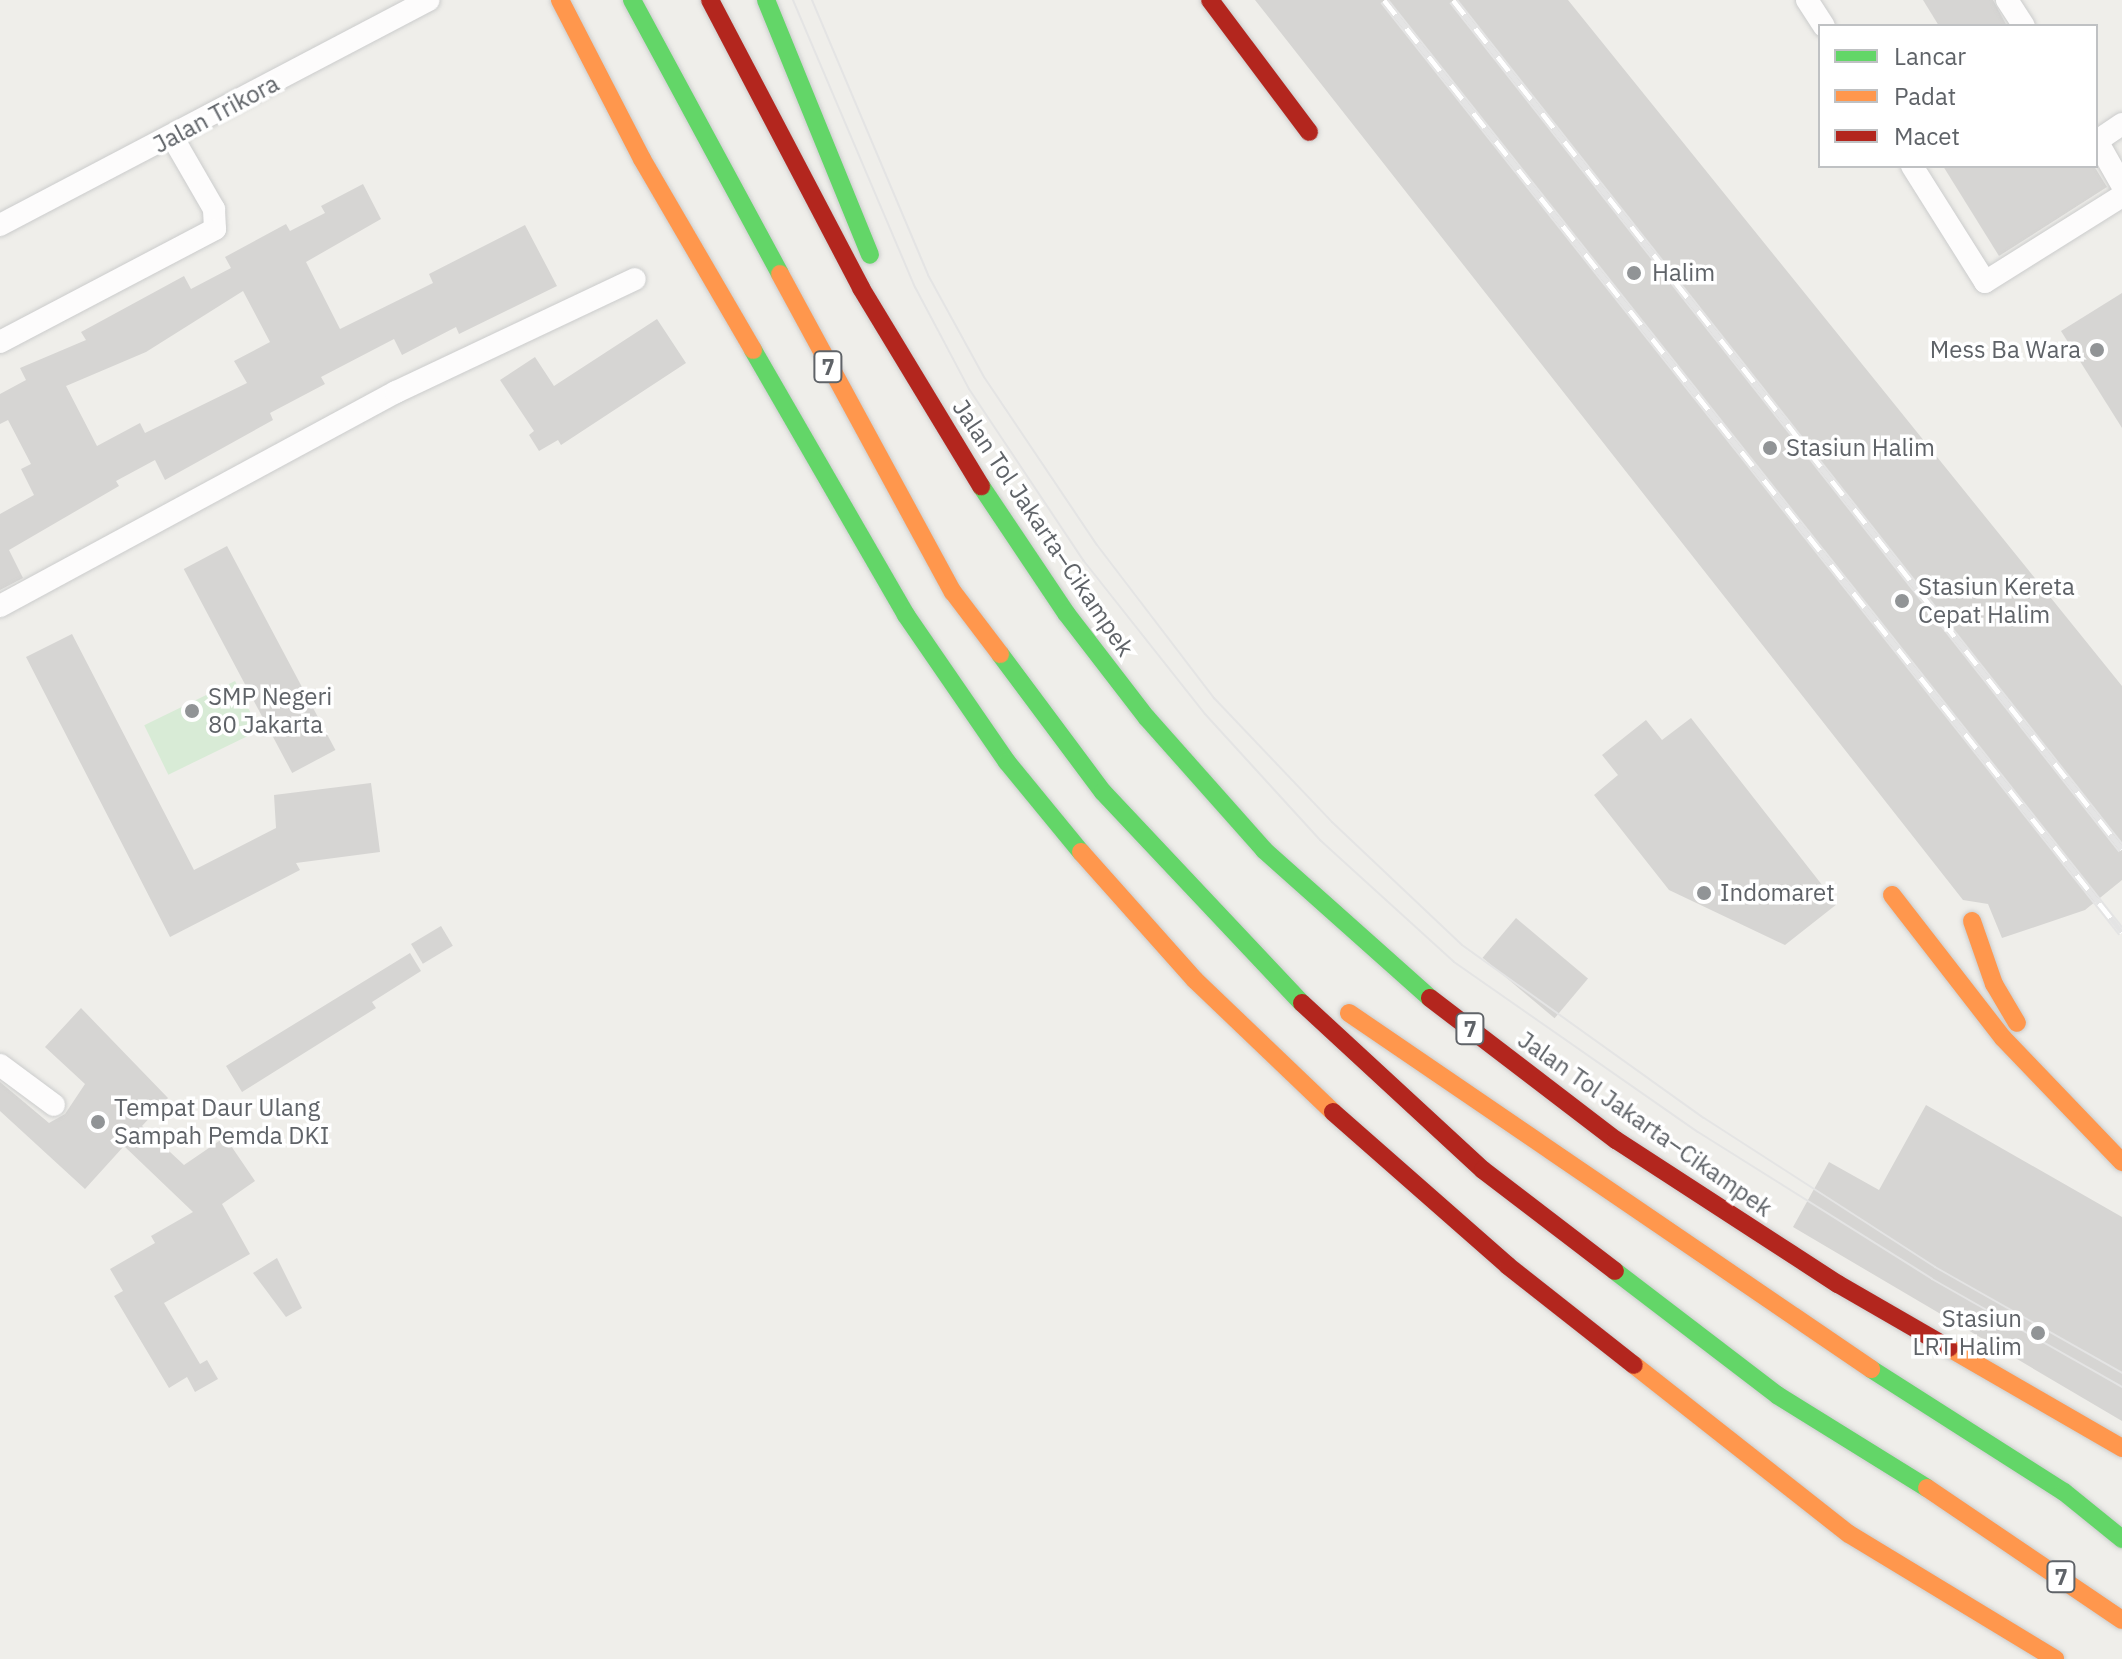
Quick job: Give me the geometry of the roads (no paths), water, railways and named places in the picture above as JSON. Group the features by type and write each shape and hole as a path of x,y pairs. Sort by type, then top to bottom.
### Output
{"main road":[{"path":"560,0 642,159 906,615 1007,762 1104,881 1195,980 1334,1113 1508,1266 1849,1534 2055,1659"},
{"name":"7","path":"632,0 953,592 1103,792 1244,941 1274,977 1483,1170 1777,1395 2001,1534 2122,1620"},
{"name":"Jalan Tol Jakarta–Cikampek","path":"710,0 861,288 958,452 1066,613 1147,718 1264,850 1362,943 1616,1140 1838,1284 2122,1448"},
{"path":"766,0 879,275 958,452"},
{"path":"1210,0 1309,132"},
{"path":"1892,895 2003,1038 2122,1162"},
{"path":"1972,921 1994,984 2029,1036"},
{"name":"7","path":"1244,941 1760,1298 2064,1492 2122,1539"}],"street":[{"name":"Jalan Trikora","path":"0,225 173,138 429,0"},
{"path":"1807,0 1823,24"},
{"path":"2007,0 2023,24"},
{"path":"2098,139 2122,124"},
{"path":"0,342 215,229 214,209 173,138"},
{"path":"2098,143 2122,185"},
{"path":"1913,168 1985,282 2122,196"},
{"path":"0,606 396,392 635,279"},
{"path":"0,1065 54,1105"}],"tram line":[{"path":"793,0 915,287 969,389 1083,560 1205,714 1320,840 1454,962 1698,1132 1932,1279 2122,1387"},
{"path":"812,0 928,275 984,377 1097,545 1214,698 1332,822 1462,945 1704,1118 1935,1267 2122,1373"}],"railway":[{"path":"1384,0 2122,932"},
{"path":"1453,0 2122,849"}],"place":[{"name":"Halim","path":"1634,273"},
{"name":"Mess Ba Wara","path":"2097,350"},
{"name":"Stasiun Halim","path":"1770,448"},
{"name":"Stasiun Kereta Cepat Halim","path":"1902,601"},
{"name":"SMP Negeri 80 Jakarta","path":"192,711"},
{"name":"Indomaret","path":"1704,893"},
{"name":"Tempat Daur Ulang Sampah Pemda DKI","path":"98,1122"},
{"name":"Stasiun LRT Halim","path":"2038,1333"}]}
